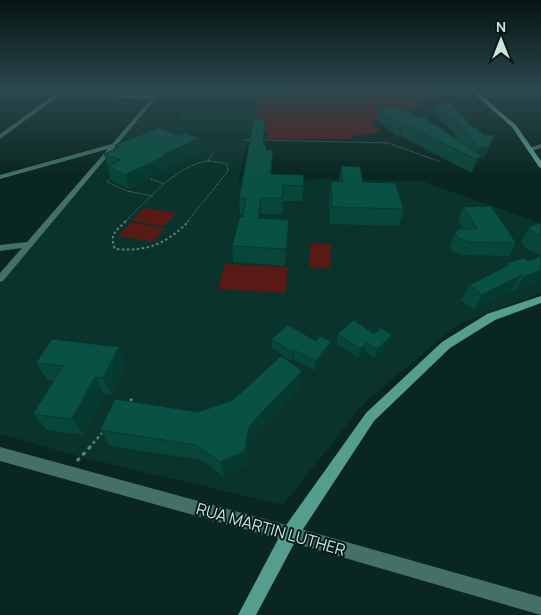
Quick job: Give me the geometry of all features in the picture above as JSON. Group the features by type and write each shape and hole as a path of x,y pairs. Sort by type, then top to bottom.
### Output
{"street":[{"path":"0,137 25,119"},
{"path":"0,279 137,119"},
{"path":"506,119 514,126 541,166"},
{"path":"0,177 114,145"},
{"path":"531,150 541,146"},
{"path":"531,150 541,154"},
{"path":"0,248 30,244"},
{"path":"247,615 290,534 370,417 439,351 491,317 541,299"},
{"name":"RUA MARTIN LUTHER","path":"0,454 541,606"}],"path":[{"path":"244,140 388,143 441,162"},
{"path":"208,160 213,153"},
{"path":"208,160 227,164 228,172 175,236 144,251 131,252 115,248 111,240 112,234 164,184 186,168 208,160"},
{"path":"118,175 107,182 126,191 152,196"},
{"path":"150,178 164,184"},
{"path":"128,403 134,397"},
{"path":"68,473 104,431"}],"shaded area":[{"path":"140,119 254,119 238,181 322,179 421,181 541,223 541,293 459,324 364,403 283,505 85,458 0,434 0,283"},
{"path":"254,119 376,119 371,122 381,132 353,136 351,139 267,139 267,131 251,131"},
{"path":"144,208 176,213 165,226 132,221"},
{"path":"131,222 164,228 153,242 118,236"},
{"path":"311,243 331,244 330,268 309,267"},
{"path":"225,264 288,267 286,293 218,289"}],"building":[{"path":"254,119 265,119 263,145 266,145 266,150 273,150 270,174 303,175 304,186 283,185 282,198 261,198 258,218 289,220 286,249 232,246 240,217 243,217 246,199 239,198"},
{"path":"393,119 426,119 480,155 477,160 404,124 401,125"},
{"path":"453,119 465,119 472,127 476,127 484,135 495,135 488,147 478,148 459,127 462,127"},
{"path":"159,128 179,136 185,133 200,138 125,175 107,166 121,160 104,154 120,147 115,145"},
{"path":"341,166 360,167 363,182 395,183 404,209 332,207 331,181 343,182"},
{"path":"491,206 516,243 468,242 458,238 455,233 459,229 477,229 463,207"},
{"path":"541,223 541,236 534,233 529,227"},
{"path":"541,256 541,270 524,277 521,275 482,295 469,285 509,265 507,263 524,258 528,261"},
{"path":"354,320 374,334 381,328 392,335 377,349 367,343 360,349 338,334"},
{"path":"288,325 316,341 320,336 331,341 316,361 294,350 292,352 272,339"},
{"path":"52,339 119,347 103,378 95,377 72,419 33,414 63,366 36,363"},
{"path":"281,356 302,371 249,426 245,451 220,462 196,445 100,430 115,399 198,412 233,400"}]}
